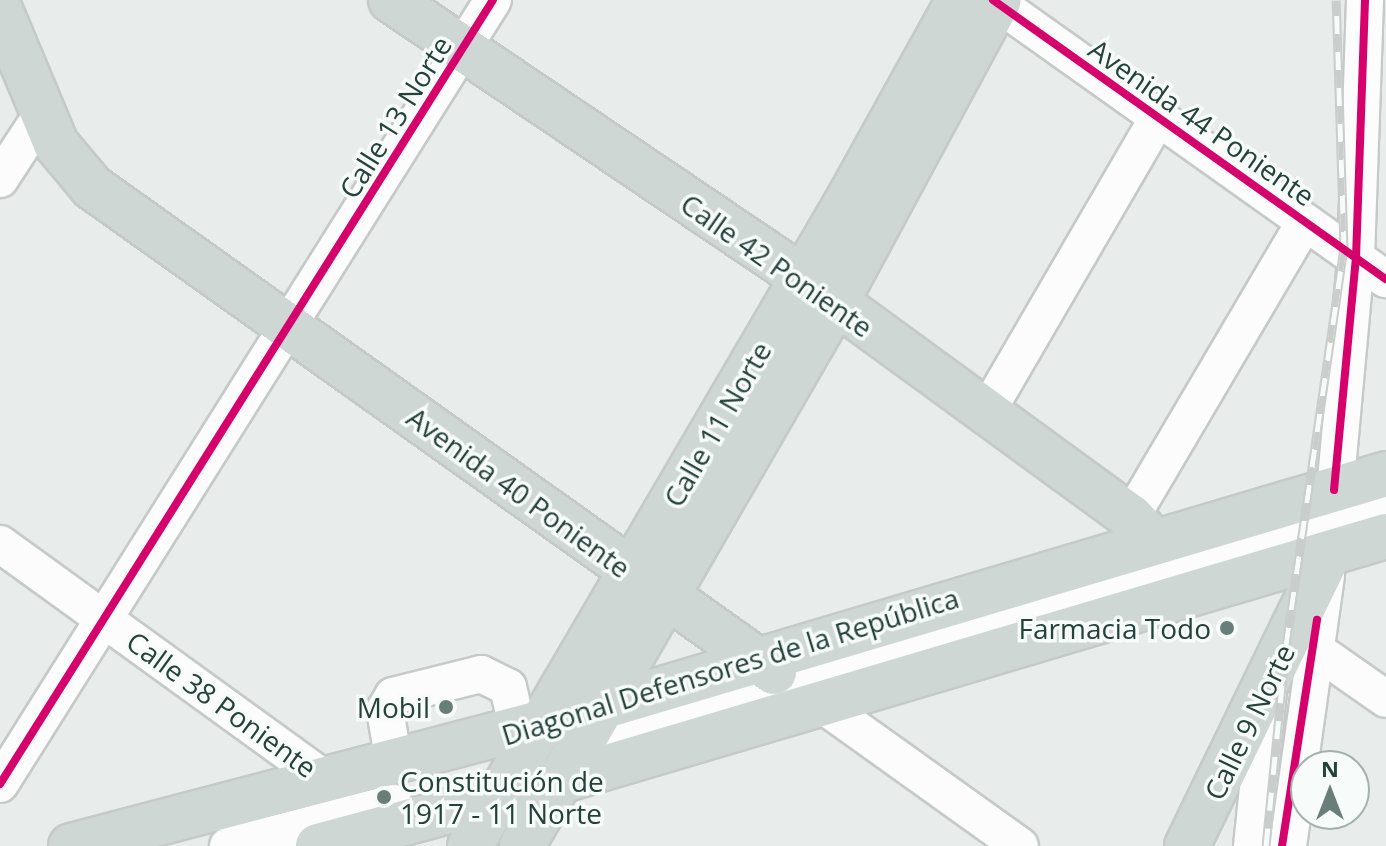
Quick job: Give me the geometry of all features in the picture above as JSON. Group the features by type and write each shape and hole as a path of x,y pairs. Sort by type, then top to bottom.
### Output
{"main road":[{"name":"Calle 42 Poniente","path":"391,0 461,51 819,291 1142,529"},
{"name":"Calle 11 Norte","path":"470,846 667,598 819,291 987,1"},
{"name":"Avenida 40 Poniente","path":"0,10 56,144 92,187 788,681"},
{"name":"Calle 11 Norte","path":"522,846 543,754 630,571 819,291"},
{"path":"1332,519 1386,461"},
{"name":"Diagonal Defensores de la República","path":"318,846 543,754 1332,519 1386,474"},
{"name":"Diagonal Defensores de la República","path":"71,846 394,763 543,754 788,681 1142,529 1332,519 1386,536"},
{"name":"Calle 9 Norte","path":"1187,846 1269,681 1332,519"}],"street":[{"path":"0,10 14,0"},
{"name":"Calle 13 Norte","path":"0,784 291,329 493,0"},
{"path":"1288,846 1332,519 1356,258 1365,0"},
{"name":"Avenida 44 Poniente","path":"987,1 1386,279"},
{"path":"0,179 43,113"},
{"path":"985,415 1158,118"},
{"path":"1142,529 1305,222"},
{"path":"1332,519 1386,488"},
{"path":"788,681 1332,519 1386,510"},
{"name":"Calle 38 Poniente","path":"0,544 327,781"},
{"path":"1316,650 1386,699"},
{"path":"394,763 385,710 393,696 481,674 508,687 543,754"},
{"name":"Avenida 40 Poniente","path":"788,681 1020,846"},
{"path":"1252,846 1269,681"},
{"path":"143,846 543,754"},
{"path":"228,846 543,754"},
{"path":"484,846 543,754"}],"railway":[{"path":"1266,846 1286,645 1344,249 1336,0"}],"cycle path":[{"path":"0,784 493,0"},
{"path":"993,0 1386,279"},
{"path":"1334,490 1356,258 1365,0"},
{"path":"1282,846 1317,620"}],"place":[{"name":"Farmacia Todo","path":"1227,628"},
{"name":"Mobil","path":"446,707"},
{"name":"Constitución de 1917 - 11 Norte","path":"384,797"}]}
